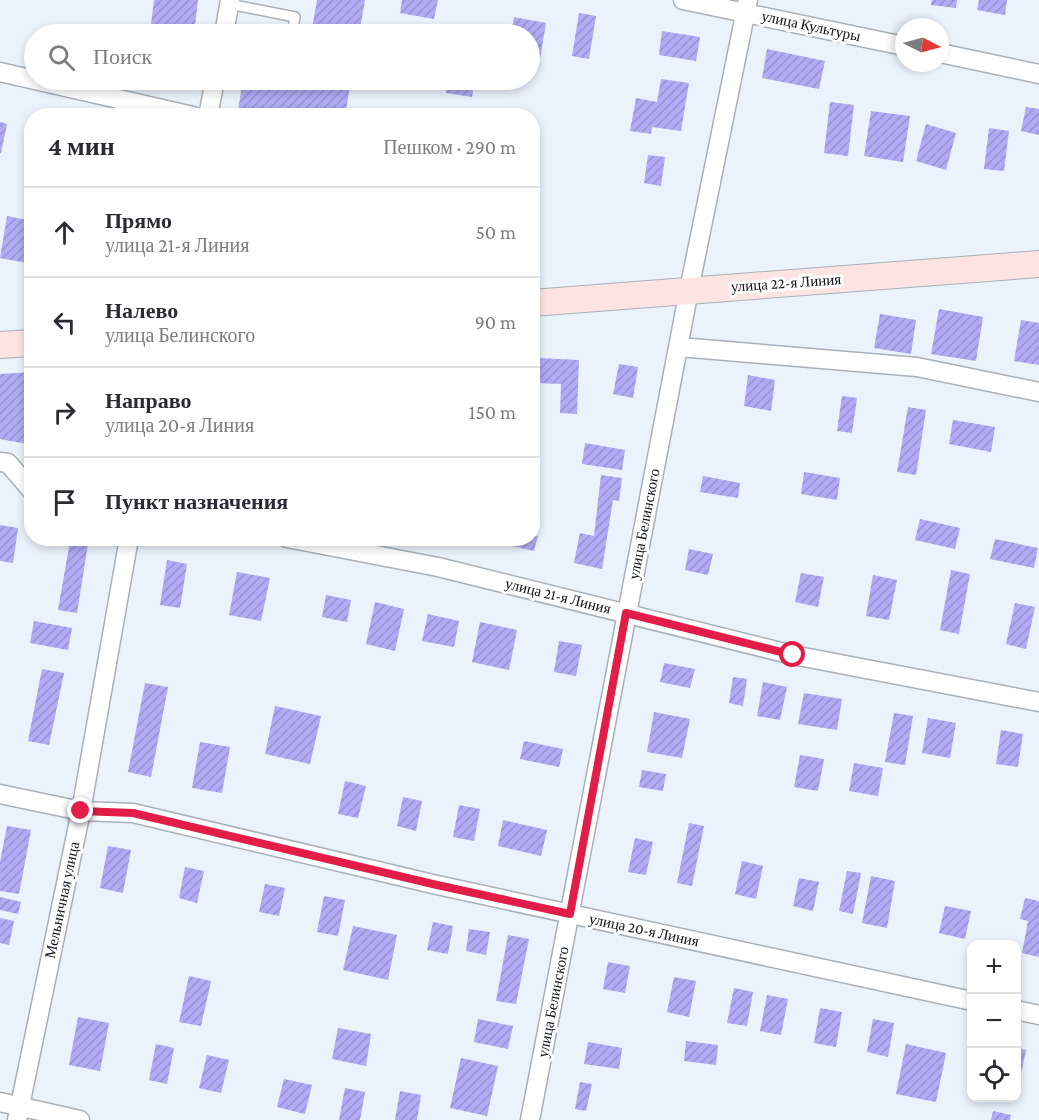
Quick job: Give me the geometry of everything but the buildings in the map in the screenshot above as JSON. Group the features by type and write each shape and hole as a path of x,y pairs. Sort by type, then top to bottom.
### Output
{"main road":[{"name":"улица 22-я Линия","path":"540,302 1039,264"},
{"path":"0,345 24,344"}],"street":[{"name":"улица Культуры","path":"683,0 746,6 895,44"},
{"path":"226,24 230,2"},
{"name":"улица Белинского","path":"530,1120 626,613 746,6"},
{"path":"949,55 1039,74"},
{"path":"0,72 24,77"},
{"path":"79,90 158,108"},
{"path":"210,108 213,90"},
{"path":"679,347 917,368 1039,392"},
{"path":"0,462 8,463 24,482"},
{"name":"Мельничная улица","path":"18,1114 81,811 128,546"},
{"name":"улица 21-я Линия","path":"329,546 438,567 793,655 1039,702"},
{"name":"улица 20-я Линия","path":"0,794 81,811 133,813 437,885 967,1000"},
{"path":"1021,1011 1039,1015"},
{"path":"0,1102 18,1114 80,1120"}],"lane":[{"path":"230,2 295,17 294,24"}],"route":[{"path":"81,811 133,813 570,914 626,613 793,655"}]}
